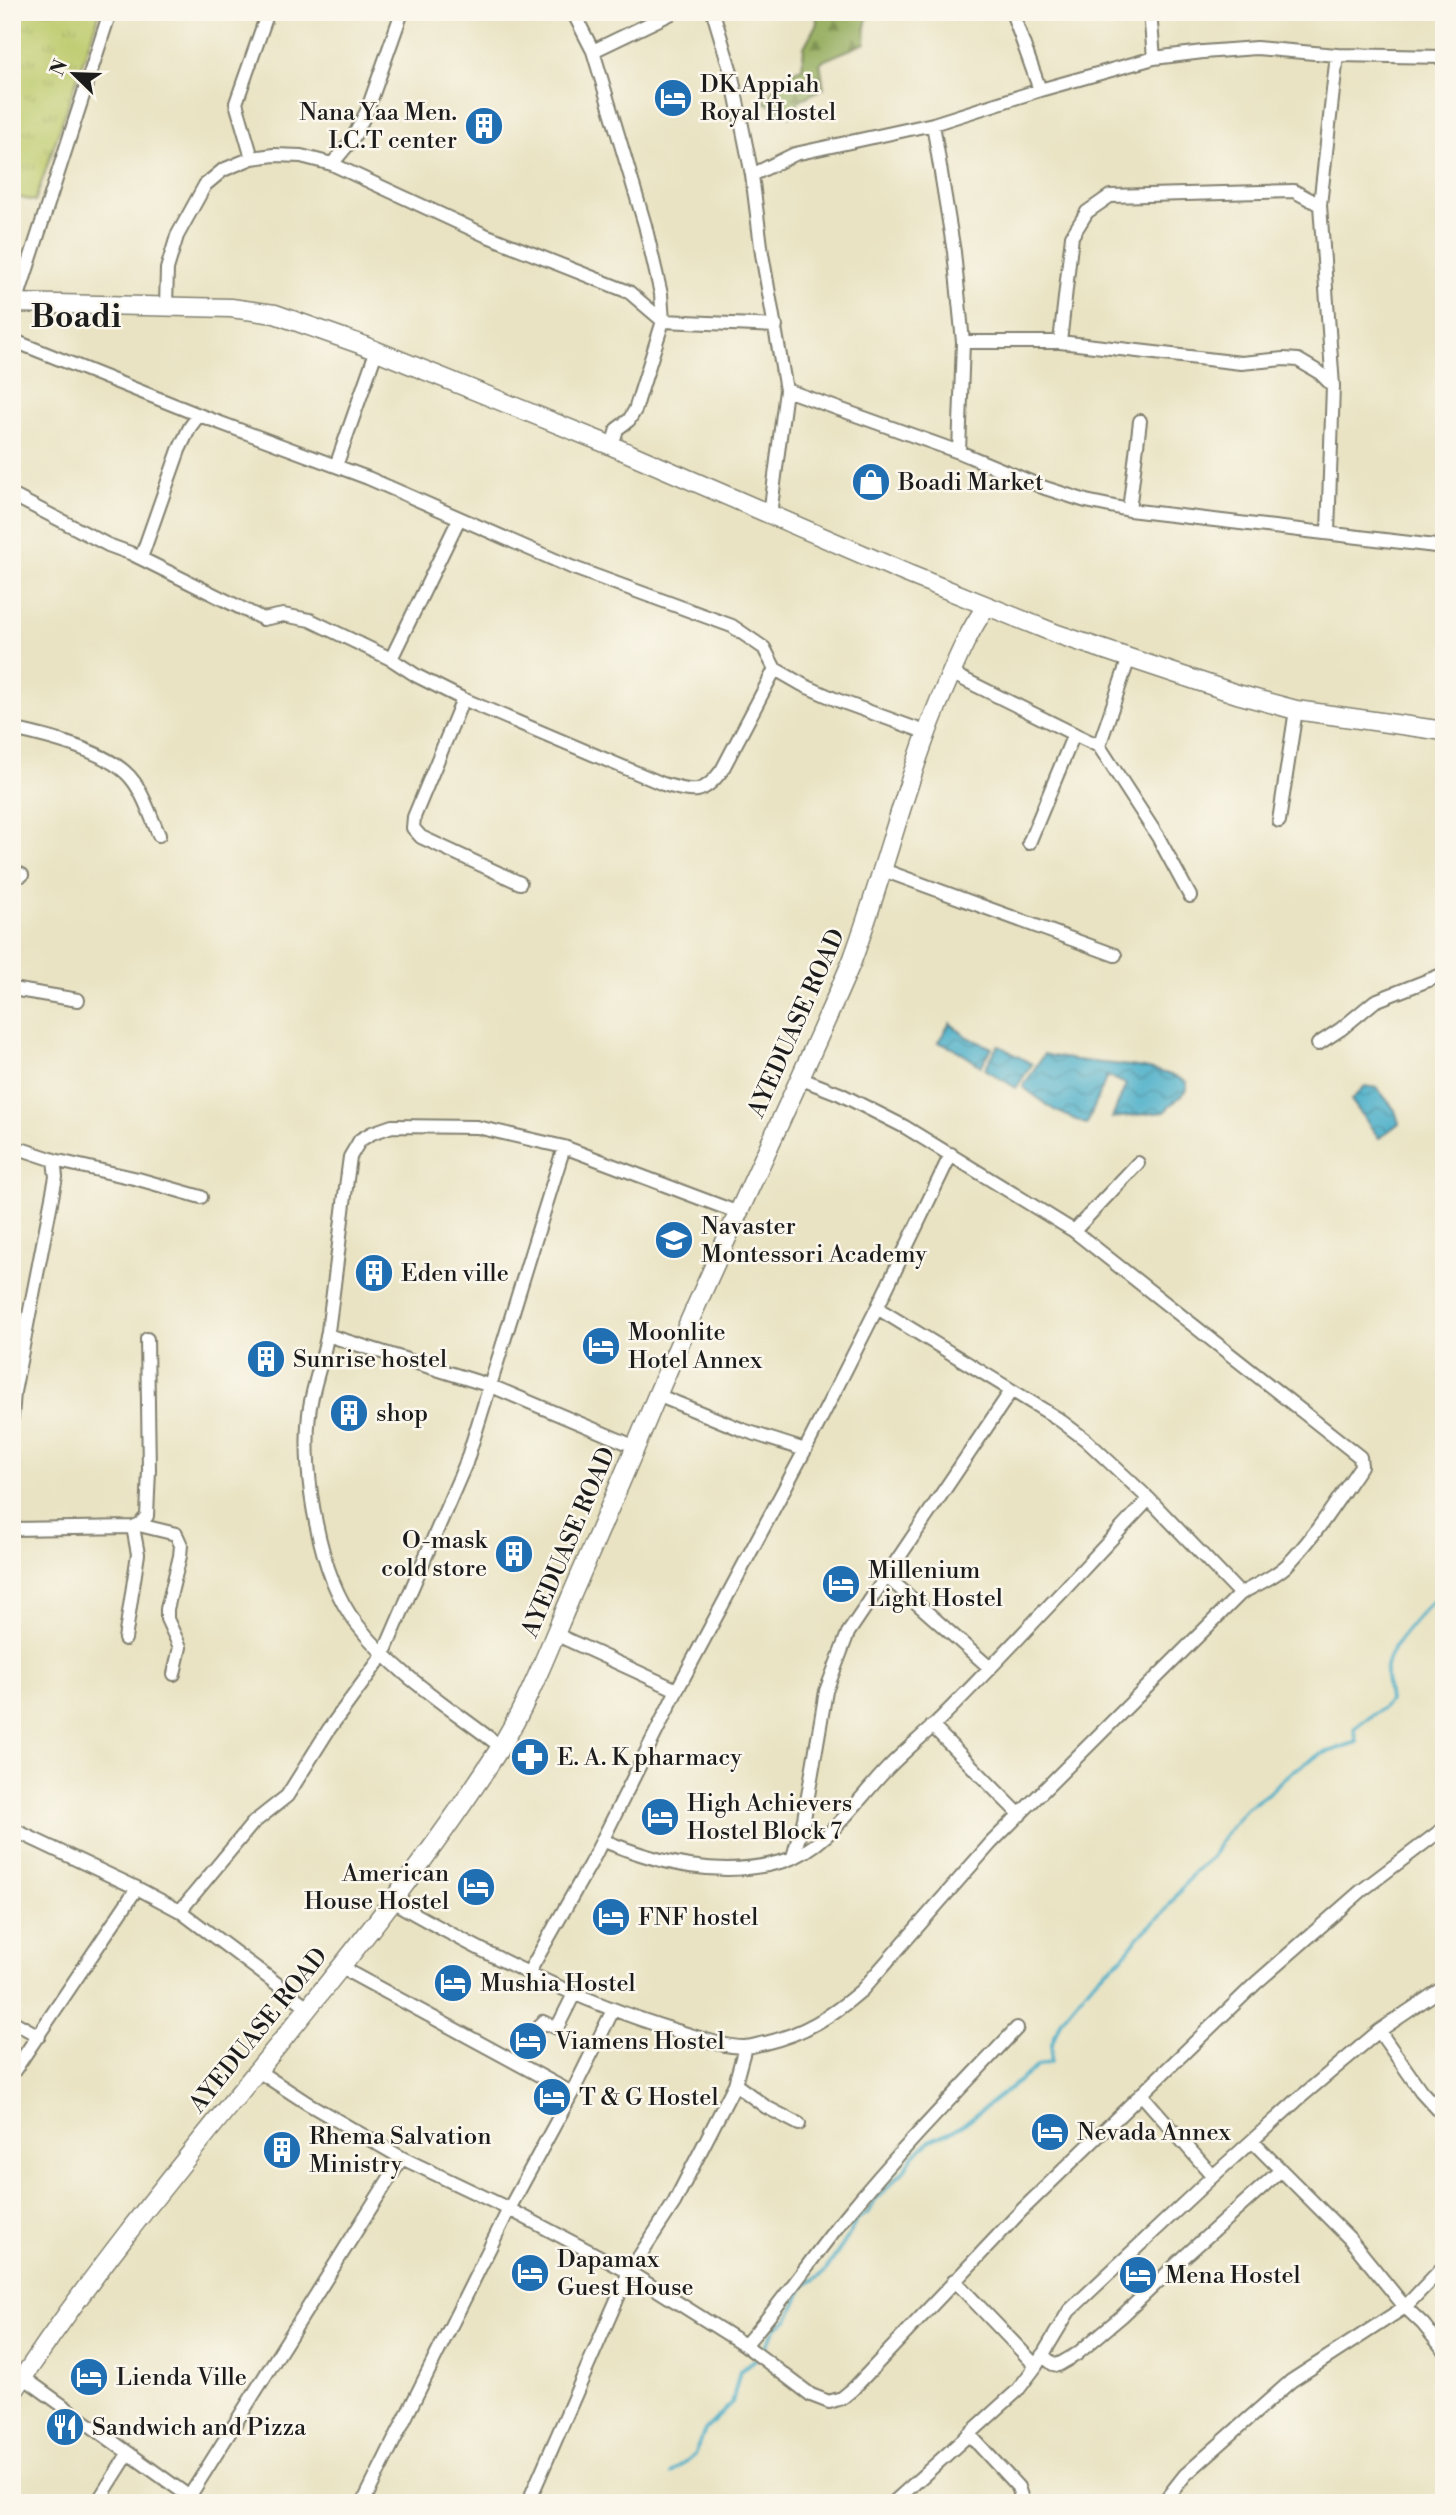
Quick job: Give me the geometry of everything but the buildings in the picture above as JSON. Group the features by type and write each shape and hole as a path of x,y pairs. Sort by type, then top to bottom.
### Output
{"street":[{"path":"110,12 14,303 231,308 275,314 611,446 986,607 1237,694 1296,710 1444,731"},
{"path":"252,158 236,103 268,12"},
{"path":"332,163 352,140 368,111 402,12"},
{"path":"573,12 593,51 654,260 661,294 663,321 635,410 629,421 617,429 611,446"},
{"path":"593,51 674,12"},
{"path":"713,12 731,72 752,175 762,254 786,390 770,515"},
{"path":"1012,12 1041,90"},
{"path":"1150,12 1154,58"},
{"path":"752,175 795,154 933,124 1154,58 1203,51 1256,48 1337,55 1444,57"},
{"path":"1328,533 1333,386 1320,205 1337,55"},
{"path":"933,124 954,252 963,342 959,452"},
{"path":"166,306 167,270 177,236 205,185 223,170 252,158 274,155 301,156 332,163 485,235 629,292 663,321 776,326"},
{"path":"1060,342 1072,236 1087,212 1110,196 1294,191 1320,205"},
{"path":"12,340 199,415 336,466 584,572 732,626 764,648 775,669 803,685 837,701 925,732"},
{"path":"963,342 1060,342 1241,363 1298,360 1320,373 1333,386"},
{"path":"336,466 376,352"},
{"path":"786,390 1086,501 1129,510 1444,547"},
{"path":"141,558 179,450 199,415"},
{"path":"1129,510 1140,421"},
{"path":"12,495 108,545 141,558 200,590 263,619 289,615 310,620 391,659 417,676 463,699 663,784 700,792 710,786 722,770 775,669"},
{"path":"391,659 459,519"},
{"name":"AYEDUASE ROAD","path":"12,2394 145,2208 309,2008 392,1901 442,1834 501,1747 530,1690 657,1395 852,961 925,732 951,673 986,607"},
{"path":"1099,746 1129,658"},
{"path":"951,673 1099,746 1144,814 1190,896"},
{"path":"463,699 414,817 413,828 421,836 520,884"},
{"path":"1279,821 1296,710"},
{"path":"12,729 61,740 124,771 134,781 159,835"},
{"path":"1029,844 1074,734"},
{"path":"883,870 1115,955"},
{"path":"1318,1044 1341,1030 1376,1001 1444,974"},
{"path":"12,989 78,1000"},
{"path":"392,1901 440,1929 574,1994 690,2035 745,2047 779,2040 813,2027 838,2011 862,1990 991,1843 1240,1594 1285,1566 1361,1466 1362,1461 1074,1231 951,1154 879,1113 799,1077"},
{"path":"501,1747 383,1655 355,1622 340,1598 325,1562 317,1526 306,1439 313,1387 327,1335 350,1157 359,1140 392,1126 477,1127 565,1147 739,1213"},
{"path":"12,1146 54,1160 201,1196"},
{"path":"180,1911 253,1823 287,1796 330,1728 383,1655 466,1463 565,1147"},
{"path":"529,1972 602,1840 677,1690 805,1450 951,1154"},
{"path":"12,1417 13,1392 55,1177 54,1160"},
{"path":"1074,1231 1138,1163"},
{"path":"877,1308 1057,1418 1086,1440 1149,1499 1240,1594"},
{"path":"327,1335 491,1386 636,1447"},
{"path":"125,1639 138,1553 136,1526 146,1516 149,1458 147,1339"},
{"path":"793,1857 804,1819 830,1679 853,1624 1011,1391"},
{"path":"657,1395 743,1430 805,1450"},
{"path":"602,1840 667,1863 725,1870 782,1861 824,1838 887,1769 933,1726 1149,1499"},
{"path":"12,1529 136,1526 176,1534 181,1545 167,1609 167,1619 180,1647 174,1674"},
{"path":"887,1576 989,1667"},
{"path":"555,1634 677,1690"},
{"path":"933,1726 1020,1815"},
{"path":"258,2071 402,2158 509,2209 629,2272 745,2345 811,2395 829,2402 842,2398 853,2389 954,2280 1141,2094 1308,1934 1444,1828"},
{"path":"12,1829 180,1911 309,2008"},
{"path":"12,2074 137,1888"},
{"path":"340,1968 572,2093"},
{"path":"893,2503 1017,2391 1069,2311 1213,2176 1379,2031 1444,1987"},
{"path":"537,2030 543,2022 558,2028 574,1994"},
{"path":"363,2503 509,2209 572,2093 613,2010"},
{"path":"12,2021 39,2036"},
{"path":"745,2345 770,2317 847,2214 887,2166 1017,2028"},
{"path":"1379,2031 1421,2091 1444,2116"},
{"path":"528,2503 629,2272 674,2203 735,2084 745,2047"},
{"path":"735,2084 766,2107 799,2124"},
{"path":"1141,2094 1213,2176"},
{"path":"1252,2141 1349,2238 1444,2350"},
{"path":"23,2377 194,2500 402,2158"},
{"path":"954,2280 1039,2361 1058,2365 1077,2354 1122,2316 1281,2170"},
{"path":"1163,2503 1185,2475 1291,2381 1405,2307 1444,2266"},
{"path":"969,2434 1018,2487 1021,2496 1019,2503"},
{"path":"97,2503 128,2454"}],"green space":[{"path":"12,12 100,12 35,201 12,196"},
{"path":"816,12 872,12 866,21 865,43 820,62 824,88 800,100 790,116 764,102 780,80 802,68 804,47 817,23"}],"water":[{"path":"950,1023 967,1037 992,1048 981,1066 957,1050 938,1042"},
{"path":"998,1045 1032,1064 1016,1088 985,1069"},
{"path":"1044,1054 1152,1070 1187,1082 1187,1090 1164,1112 1112,1118 1126,1084 1107,1076 1087,1124 1083,1123 1054,1110 1023,1087"},
{"path":"1365,1086 1377,1088 1395,1110 1399,1123 1379,1138 1351,1100"}],"waterway":[{"path":"762,2353 776,2327 788,2320 803,2287 824,2273 857,2219 869,2212 876,2199 903,2172 914,2155 931,2140 960,2127 1038,2066 1051,2062 1052,2043 1061,2020 1096,1978 1123,1957 1139,1936 1163,1914 1194,1872 1212,1857 1222,1838 1246,1809 1292,1771 1319,1755 1357,1742 1354,1730 1389,1701 1386,1667 1394,1647 1444,1591"},
{"path":"671,2474 694,2455 705,2430 732,2403 740,2371 756,2359"}],"place":[{"name":"DK Appiah Royal Hostel","path":"673,98"},
{"name":"Nana Yaa Men. I.C.T center","path":"484,126"},
{"name":"Boadi Market","path":"871,482"},
{"name":"Navaster Montessori Academy","path":"674,1240"},
{"name":"Eden ville","path":"374,1273"},
{"name":"Moonlite Hotel Annex","path":"601,1346"},
{"name":"Sunrise hostel","path":"266,1359"},
{"name":"shop","path":"349,1413"},
{"name":"O-mask cold store","path":"514,1554"},
{"name":"Millenium Light Hostel","path":"841,1584"},
{"name":"E. A. K pharmacy","path":"530,1757"},
{"name":"High Achievers Hostel Block 7","path":"660,1817"},
{"name":"American House Hostel","path":"476,1887"},
{"name":"FNF hostel","path":"611,1917"},
{"name":"Mushia Hostel","path":"453,1983"},
{"name":"Viamens Hostel","path":"528,2041"},
{"name":"T & G Hostel","path":"552,2097"},
{"name":"Nevada Annex","path":"1050,2132"},
{"name":"Rhema Salvation Ministry","path":"282,2150"},
{"name":"Dapamax Guest House","path":"530,2273"},
{"name":"Mena Hostel","path":"1138,2275"},
{"name":"Lienda Ville","path":"89,2377"},
{"name":"Sandwich and Pizza","path":"65,2427"}],"district":[{"name":"Boadi","path":"76,316"}]}
